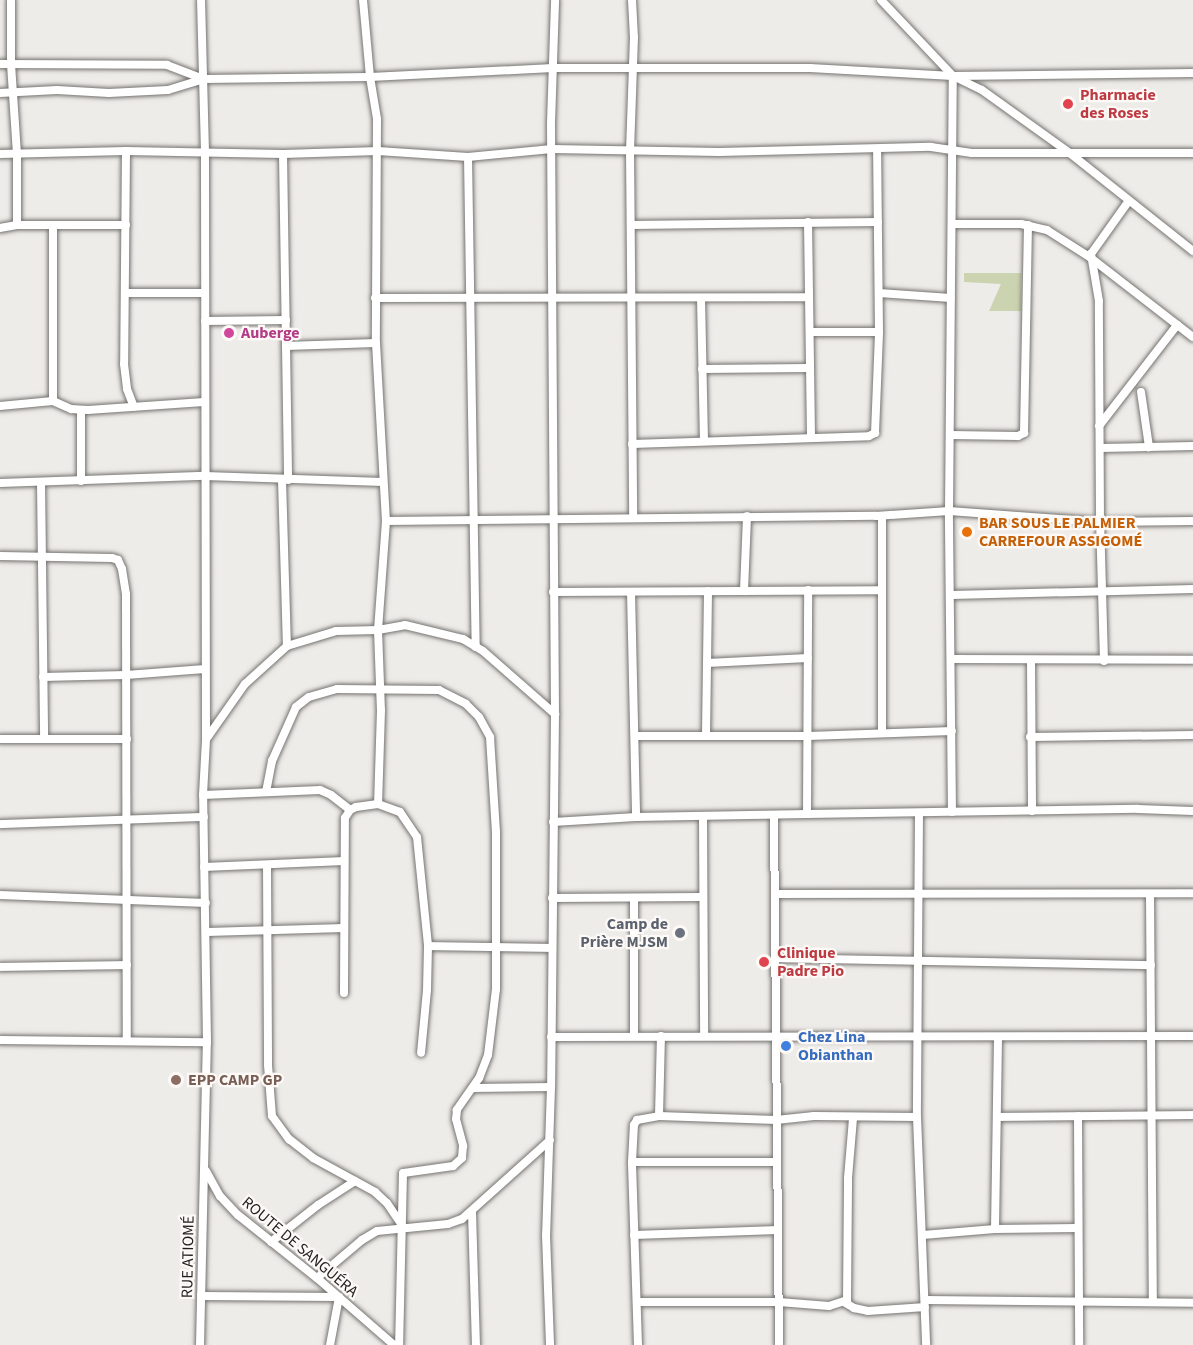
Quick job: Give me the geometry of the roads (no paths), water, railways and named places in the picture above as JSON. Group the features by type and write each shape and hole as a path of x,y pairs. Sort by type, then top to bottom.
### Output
{"street":[{"path":"11,0 11,64 17,155 17,225"},
{"path":"201,0 205,152 206,739 204,867 207,932 205,1170"},
{"path":"363,0 369,77 377,120 376,344 386,521 378,630 380,691 378,804"},
{"path":"550,1345 546,1253 550,1140 555,714 552,517 554,296 552,149 555,0"},
{"path":"632,0 633,70 630,150 633,518"},
{"path":"881,0 953,76 982,90 1071,154 1128,202 1193,250"},
{"path":"0,64 167,65 203,79"},
{"path":"0,93 168,90 203,79 369,77 553,69 810,68 953,76 1193,73"},
{"path":"952,812 952,595 949,511 953,76"},
{"path":"0,154 126,151 283,154 378,152 468,157 552,149 719,152 931,147 953,152 1193,153"},
{"path":"632,444 875,434 879,332 877,149"},
{"path":"126,151 125,376 134,407"},
{"path":"283,154 287,646"},
{"path":"468,157 476,647"},
{"path":"1104,661 1100,522 1099,301 1091,258 1092,251 1128,202"},
{"path":"808,222 812,438"},
{"path":"631,225 878,222"},
{"path":"952,224 1028,225 1047,230 1091,258 1193,337"},
{"path":"0,228 17,225 126,225"},
{"path":"53,225 53,401"},
{"path":"951,435 1018,436 1024,433 1028,225"},
{"path":"126,293 205,293"},
{"path":"879,293 951,298"},
{"path":"375,298 809,297"},
{"path":"701,298 704,441"},
{"path":"205,321 286,320"},
{"path":"1099,426 1177,325"},
{"path":"810,332 879,332"},
{"path":"286,346 376,344"},
{"path":"702,369 809,368"},
{"path":"1141,392 1149,447"},
{"path":"0,405 53,401 81,410 204,402"},
{"path":"81,410 81,481"},
{"path":"1100,447 1193,446"},
{"path":"0,483 206,476 383,483"},
{"path":"40,482 44,739"},
{"path":"386,521 474,521 552,517 882,516 949,511 1100,522 1193,521"},
{"path":"744,591 747,516"},
{"path":"882,516 882,733"},
{"path":"0,556 112,558 117,560 126,594 127,1041"},
{"path":"952,595 1193,589"},
{"path":"807,814 808,590"},
{"path":"553,592 881,590"},
{"path":"706,735 708,591"},
{"path":"631,592 636,817"},
{"path":"206,739 245,684 287,646 336,631 378,630 405,625 463,639 504,667 555,714"},
{"path":"707,663 808,658"},
{"path":"952,659 1193,660"},
{"path":"1031,661 1032,811"},
{"path":"43,677 126,675 205,669"},
{"path":"266,792 268,775 291,714 302,701 337,689 380,691 412,688 448,693 479,717 490,737 496,832 496,989 488,1055 473,1088 458,1110 456,1119 463,1146 462,1158 453,1166 403,1173 404,1228 399,1345"},
{"path":"635,736 808,736 952,731"},
{"path":"1030,737 1193,735"},
{"path":"0,739 127,739"},
{"path":"204,795 320,790 331,795 350,810"},
{"path":"350,810 378,804 400,812 417,837 428,946 428,990 421,1053"},
{"path":"553,822 636,817 807,814 1138,809 1193,812"},
{"path":"344,993 344,826 350,810"},
{"path":"919,813 917,1117 926,1345"},
{"path":"774,816 779,1345"},
{"path":"0,824 204,817"},
{"path":"703,817 704,1036"},
{"path":"204,867 344,861"},
{"path":"267,865 268,1065 272,1116 284,1134 303,1150 387,1203 404,1228"},
{"path":"775,894 1193,893"},
{"path":"1150,894 1153,1302"},
{"path":"0,895 206,903"},
{"path":"552,898 702,897"},
{"path":"634,898 634,1035"},
{"path":"207,932 344,928"},
{"path":"428,946 552,948"},
{"path":"775,958 1151,965"},
{"path":"0,967 127,965"},
{"path":"551,1037 634,1035 776,1038 1193,1036"},
{"path":"659,1116 662,1036"},
{"path":"995,1229 998,1037"},
{"path":"0,1040 207,1042"},
{"path":"473,1088 550,1087"},
{"path":"997,1117 1193,1115"},
{"path":"638,1345 632,1162 635,1122 644,1117 659,1116 776,1120 814,1116 917,1117"},
{"path":"1078,1116 1079,1345"},
{"path":"844,1302 848,1296 848,1178 853,1118"},
{"path":"317,1278 377,1231 448,1224 472,1212 550,1140"},
{"path":"632,1162 777,1162"},
{"name":"ROUTE DE SANGUÉRA","path":"205,1170 227,1204 394,1345"},
{"name":"RUE ATIOMÉ","path":"200,1345 205,1170"},
{"path":"271,1242 318,1205 355,1181"},
{"path":"472,1212 476,1345"},
{"path":"923,1235 995,1229 1077,1228"},
{"path":"634,1235 778,1230"},
{"path":"201,1296 339,1297 330,1345"},
{"path":"637,1302 779,1302 829,1306 844,1302 868,1311 925,1304 1193,1303"}],"place":[{"name":"Pharmacie des Roses","path":"1068,104"},
{"name":"Auberge","path":"229,333"},
{"name":"BAR SOUS LE PALMIER CARREFOUR ASSIGOMÉ","path":"967,532"},
{"name":"Camp de Prière MJSM","path":"680,933"},
{"name":"Clinique Padre Pio","path":"764,962"},
{"name":"Chez Lina Obianthan","path":"786,1046"},
{"name":"EPP CAMP GP","path":"176,1080"}]}
